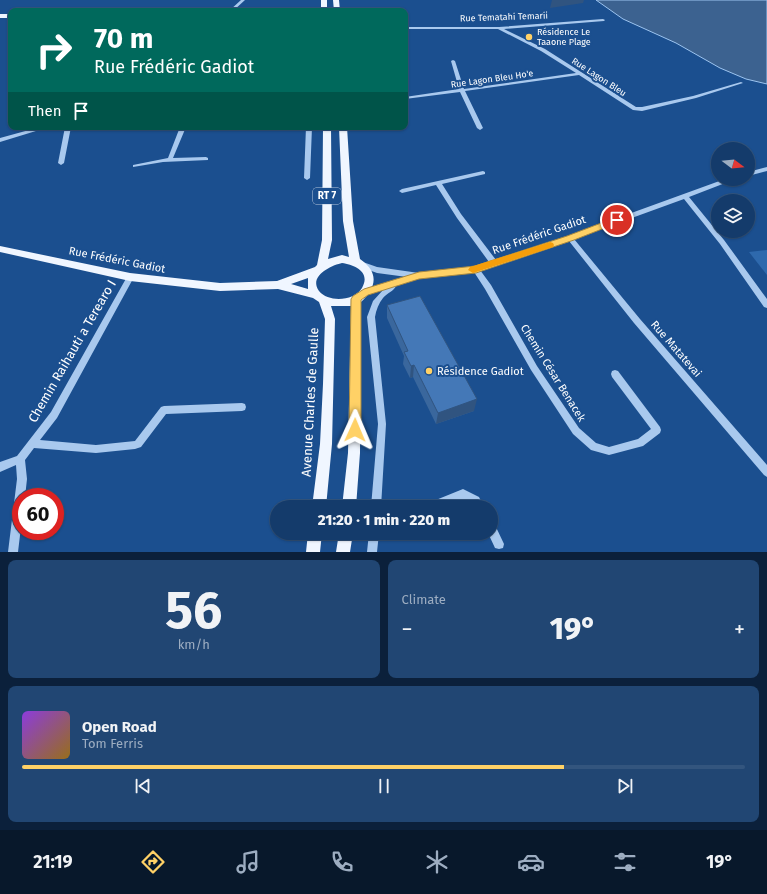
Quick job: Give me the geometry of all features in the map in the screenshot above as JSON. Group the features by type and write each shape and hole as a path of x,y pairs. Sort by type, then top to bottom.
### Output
{"main road":[{"name":"RT 7","path":"320,297 313,288 312,281 328,240 327,130"},
{"name":"RT 7","path":"343,130 348,221 358,262 367,271 370,277 369,283 360,296 355,446 350,500"},
{"name":"Rue Frédéric Gadiot","path":"0,249 130,277 220,287 278,285 320,297"},
{"path":"318,268 338,259 358,262"},
{"name":"Rue Frédéric Gadiot","path":"278,285 318,268"},
{"path":"320,297 337,303 360,296"},
{"name":"Avenue Charles de Gaulle","path":"320,297 330,320 326,444 320,500"},
{"path":"312,552 314,540"},
{"path":"343,552 345,540"}],"street":[{"path":"234,8 243,0"},
{"name":"Rue Tematahi Temarii","path":"408,28 499,28 603,20"},
{"name":"Rue Lagon Bleu","path":"499,28 544,50 635,109 642,110 741,83"},
{"path":"453,61 462,91 480,128"},
{"name":"Rue Lagon Bleu Ho'e","path":"408,98 580,74"},
{"path":"0,140 35,130"},
{"path":"61,163 67,130"},
{"path":"170,159 182,130"},
{"path":"307,178 309,130"},
{"path":"135,166 170,159 206,159"},
{"path":"755,172 767,169"},
{"path":"402,191 483,173"},
{"path":"438,184 459,216 494,263"},
{"name":"Rue Frédéric Gadiot","path":"360,296 419,276 476,269 570,238 712,186"},
{"path":"685,196 722,242 767,305"},
{"name":"Rue Matatevai","path":"570,238 637,321 767,472"},
{"name":"Rue Frédéric Gadiot","path":"358,262 377,270 419,276"},
{"name":"Chemin César Benacek","path":"476,269 488,287 534,368 576,431 594,447 609,450 640,443 657,430 616,374"},
{"name":"Chemin Raihauti a Terearo I","path":"20,459 54,415 130,277"},
{"path":"377,500 382,424 371,317 373,308 381,293 392,286 392,284"},
{"path":"32,444 96,449 135,445 138,444 164,410 242,406"},
{"path":"0,467 20,459 22,479 13,552"},
{"path":"447,500 463,494 476,500"},
{"path":"372,552 373,540"},
{"path":"497,540 499,544"}],"shaded area":[{"path":"596,0 767,0 767,84 746,79 720,68 676,43 623,19"},
{"path":"767,250 767,275 749,252"}],"building":[{"name":"Résidence Gadiot","path":"420,296 477,399 438,413 414,365 411,366 404,352 408,351 387,305"}],"slow traffic":[{"path":"473,270 550,245"}],"place":[{"name":"Résidence Le Taaone Plage","path":"529,37"},
{"name":"Résidence Gadiot","path":"429,371"}],"route":[{"path":"355,430 356,299 364,292 419,276 456,273 476,269 570,238 617,220"}]}
